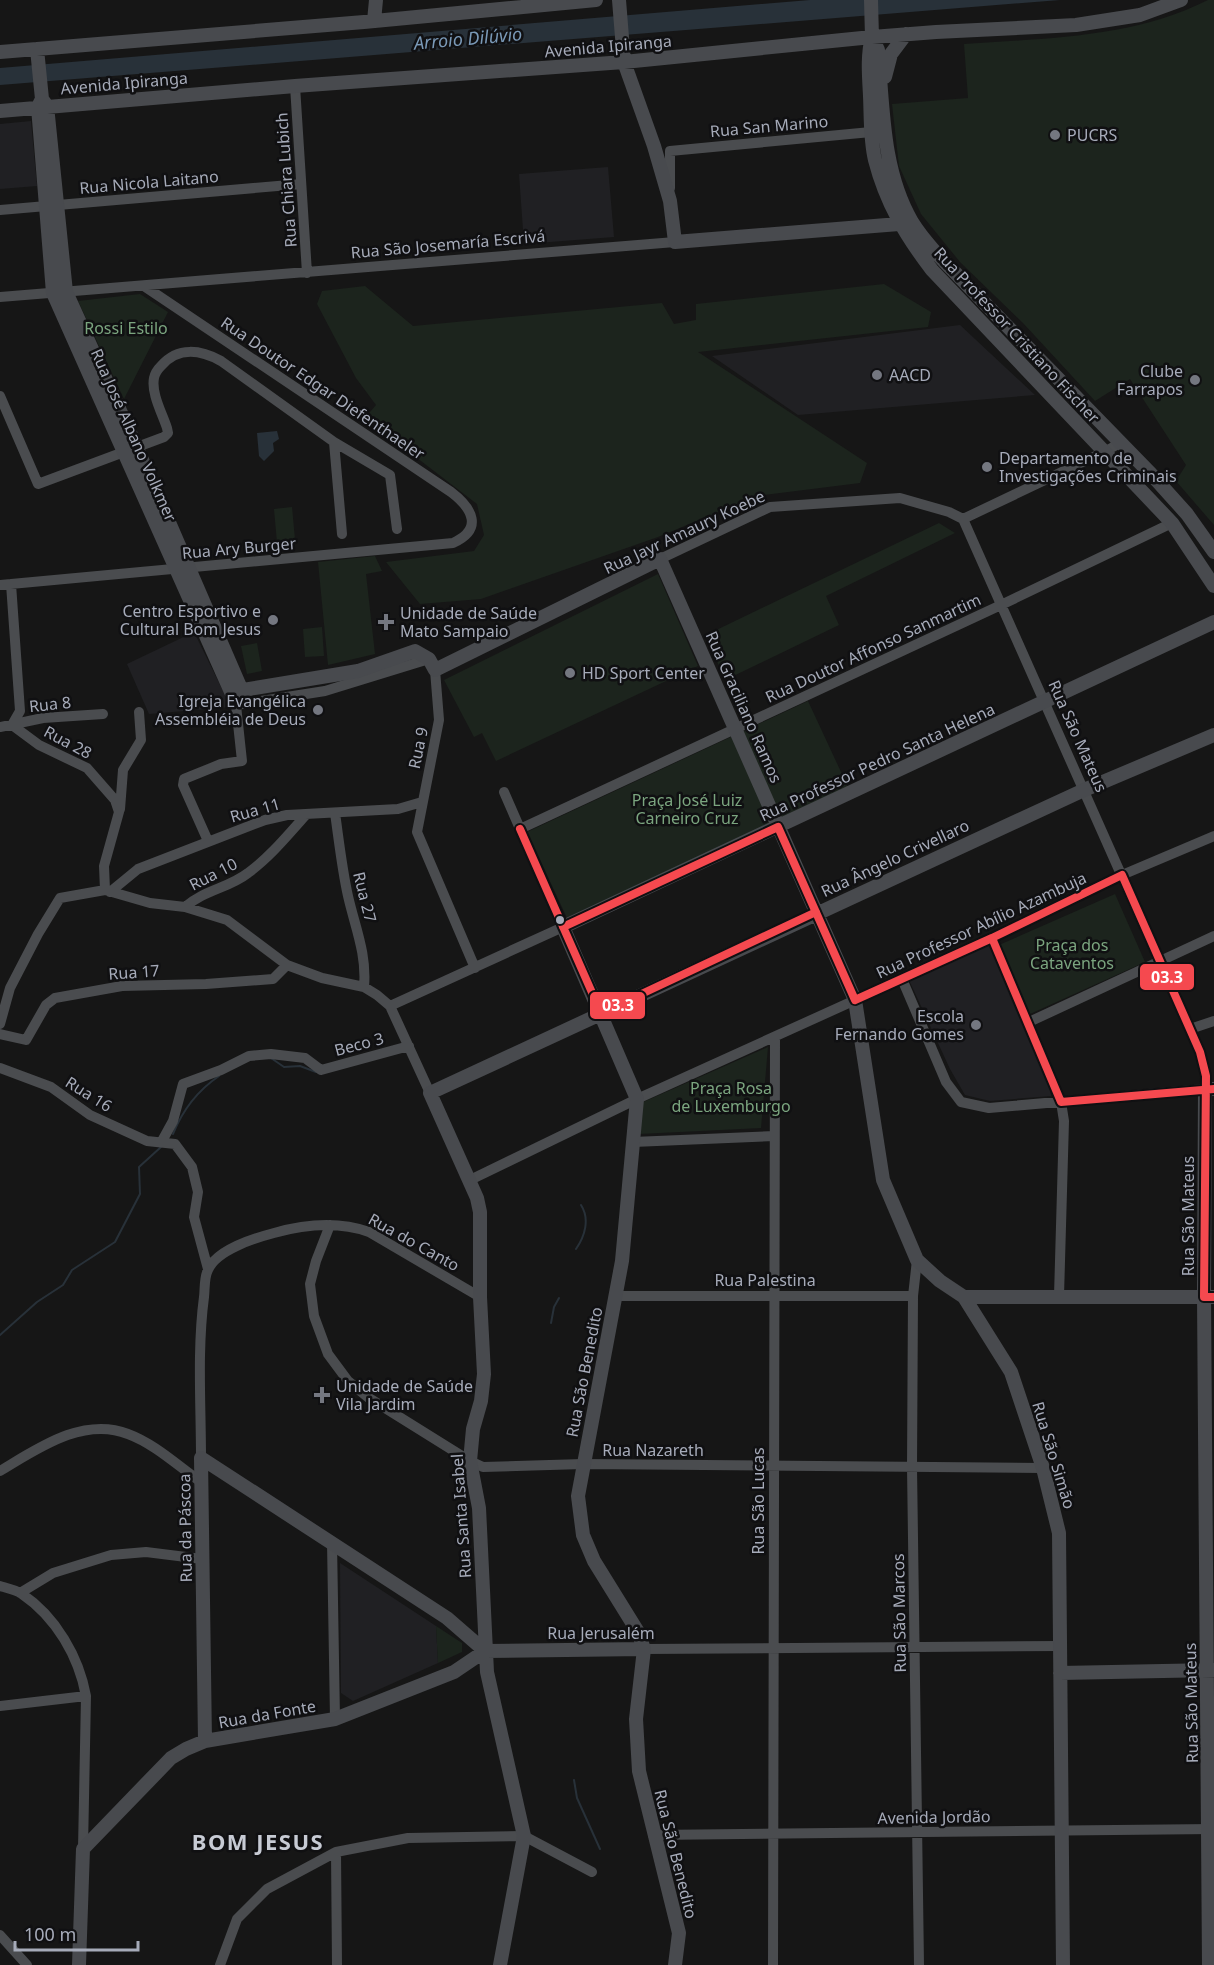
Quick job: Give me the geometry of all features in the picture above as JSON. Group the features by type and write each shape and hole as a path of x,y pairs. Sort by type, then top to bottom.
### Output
{"street":[{"path":"374,21 376,0"},
{"path":"0,52 37,53 596,0"},
{"name":"Rua Professor Cristiano Fischer","path":"871,0 872,32 868,52 871,132 875,159 882,184 932,270 1172,523 1214,586"},
{"name":"Avenida Ipiranga","path":"0,111 42,101 295,86 624,62 872,32 906,34 1076,25 1140,15 1181,0"},
{"path":"619,4 624,62 654,146 670,201 675,242"},
{"name":"Rua Professor Cristiano Fischer","path":"872,32 878,50 889,159 906,223 1071,393 1122,442 1186,513 1214,552"},
{"path":"882,92 891,54 906,34"},
{"name":"Rua José Albano Volkmer","path":"37,53 59,293 101,385 136,446 181,568 236,696"},
{"name":"Rua Chiara Lubich","path":"295,86 307,273"},
{"name":"Rua San Marino","path":"670,201 670,151 871,132"},
{"name":"Rua Nicola Laitano","path":"0,210 301,184"},
{"name":"Rua São Josemaría Escrivá","path":"0,297 906,223"},
{"name":"Rua Doutor Edgar Diefenthaeler","path":"144,286 451,492 464,502 471,512 471,525"},
{"path":"0,396 38,484 164,437 168,433 154,388 154,375 174,354 188,351 206,352 334,442 390,475 397,529"},
{"name":"Rua José Albano Volkmer","path":"101,385 123,452 181,568"},
{"path":"1059,404 1071,393"},
{"path":"334,442 342,534"},
{"path":"963,519 1122,442"},
{"name":"Rua Jayr Amaury Koebe","path":"432,665 770,507 900,498 949,512 963,519"},
{"name":"Rua São Mateus","path":"963,519 1200,1052 1210,1089 1212,1829 1209,1965"},
{"name":"Rua Doutor Affonso Sanmartim","path":"520,829 1172,523"},
{"name":"Rua Ary Burger","path":"5,584 453,543 464,538 471,525"},
{"name":"Rua Graciliano Ramos","path":"660,559 855,1000"},
{"path":"5,584 20,711 12,725"},
{"name":"Rua Professor Pedro Santa Helena","path":"390,1006 564,927 1214,622"},
{"path":"236,696 358,670 416,651 432,665"},
{"path":"236,696 325,691 432,665"},
{"name":"Rua 9","path":"432,665 439,720 417,832 475,968"},
{"path":"208,841 183,785 184,779 223,764 242,761 236,696"},
{"path":"108,891 104,866 119,812 123,770 141,740 140,712"},
{"name":"Rua 8","path":"0,727 43,718 104,714"},
{"name":"Rua 28","path":"12,725 39,745 87,768 115,800 119,812"},
{"name":"Rua Ângelo Crivellaro","path":"430,1093 816,912 1084,790 1214,735"},
{"name":"Rua São Benedito","path":"504,792 637,1099 622,1261 578,1496 583,1535 594,1561 638,1632 644,1649 636,1719 639,1771 679,1933 675,1965"},
{"name":"Rua 11","path":"108,891 138,869 265,820 287,815 305,816 398,809 422,802"},
{"name":"Rua 27","path":"335,813 349,898 362,943 364,987"},
{"name":"Rua 10","path":"185,907 196,897 246,875 270,854 305,816"},
{"name":"Rua Professor Abílio Azambuja","path":"468,1181 637,1099 992,938 1122,875 1214,836"},
{"path":"0,1024 10,988 60,898 108,891 150,903 185,907 226,920 287,965 322,978 364,987 377,994 390,1006"},
{"path":"1029,1022 1214,936"},
{"path":"992,938 1061,1102 1064,1121 1059,1296"},
{"name":"Rua 17","path":"0,1034 26,1040 46,1005 55,998 122,986 207,984 273,979 287,965"},
{"path":"902,979 946,1082 961,1102 989,1108 1210,1089"},
{"name":"Rua São Simão","path":"855,1000 883,1180 917,1260 940,1281 964,1296 1011,1372 1043,1468 1059,1533 1063,1965"},
{"name":"Rua Santa Isabel","path":"390,1006 477,1198 480,1212 480,1297 484,1374 481,1401 473,1429 470,1461 479,1508 487,1672 524,1836 500,1965"},
{"path":"1190,1029 1214,1022"},
{"name":"Rua São Lucas","path":"773,1965 775,1038"},
{"name":"Beco 3","path":"162,1142 173,1121 183,1084 221,1070 249,1056 271,1054 305,1058 321,1070 409,1046"},
{"name":"Rua 16","path":"0,1068 51,1088 90,1115 147,1142 162,1142"},
{"path":"633,1142 774,1136"},
{"path":"162,1142 176,1144 192,1167 198,1191 194,1217 208,1269"},
{"name":"Rua do Canto","path":"208,1269 226,1250 253,1239 309,1225 351,1225 369,1232 480,1297"},
{"name":"Rua Nazareth","path":"330,1225 310,1284 314,1316 328,1354 348,1381 369,1398 483,1467 583,1464 1043,1468"},
{"name":"Rua São Marcos","path":"917,1260 913,1296 912,1467 919,1965"},
{"name":"Rua da Páscoa","path":"205,1741 201,1458 202,1315 208,1269"},
{"name":"Rua Palestina","path":"616,1296 913,1296"},
{"path":"964,1296 1209,1297"},
{"path":"0,1471 47,1442 86,1431 105,1429 127,1433 201,1482"},
{"path":"201,1458 447,1618 485,1651"},
{"path":"332,1542 335,1719"},
{"path":"20,1593 53,1573 111,1555 146,1552 202,1559"},
{"path":"0,1586 20,1593 42,1610 70,1649 82,1675 86,1696 79,1965"},
{"name":"Rua Jerusalém","path":"485,1651 1060,1646"},
{"name":"Rua da Fonte","path":"82,1850 171,1758 205,1741 335,1719 454,1672 485,1651"},
{"path":"1060,1673 1211,1670"},
{"path":"0,1706 86,1696"},
{"name":"Avenida Jordão","path":"653,1835 1212,1829"},
{"path":"220,1965 237,1919 267,1889 336,1852 408,1838 524,1836 592,1872"},
{"path":"336,1852 337,1965"},
{"path":"0,1935 27,1965"}],"shaded area":[{"path":"31,121 37,186 0,189 0,124"},
{"path":"608,167 614,237 524,244 519,174"},
{"name":"AACD","path":"960,325 1035,395 798,415 712,356"},
{"path":"194,632 231,707 149,714 127,664"},
{"name":"Escola Fernando Gomes","path":"990,942 1051,1096 990,1101 965,1095 950,1069 909,980"},
{"path":"340,1563 436,1626 438,1663 353,1701 341,1693"}],"green space":[{"name":"PUCRS","path":"1208,0 1214,0 1214,525 1176,481 1186,465 1130,379 1095,401 1023,323 960,262 921,214 899,166 892,104 968,98 964,44 1058,37 1120,29 1179,13"},
{"path":"884,284 931,312 928,327 698,352 867,463 860,483 757,496 658,537 481,599 420,604 386,562 474,551 484,535 477,504 365,418 376,405 356,378 317,304 322,291 365,286 413,326 662,303 674,324 696,320 696,304"},
{"name":"Rossi Estilo","path":"140,294 168,312 124,399 78,301"},
{"path":"292,507 295,540 277,542 274,509"},
{"path":"939,523 955,533 826,596 839,625 725,680 706,635"},
{"path":"375,556 382,571 366,574 375,654 328,665 318,562"},
{"name":"HD Sport Center","path":"658,574 698,666 496,761 482,733 474,737 444,680"},
{"path":"322,627 324,656 305,657 303,629"},
{"path":"257,643 262,671 247,674 241,646"},
{"name":"Praça José Luiz Carneiro Cruz","path":"808,701 848,787 567,918 527,832"},
{"name":"Praça dos Cataventos","path":"1115,894 1145,962 1030,1014 999,945"},
{"name":"Praça Rosa de Luxemburgo","path":"768,1047 761,1128 639,1134 641,1103"},
{"path":"436,1626 462,1643 462,1652 438,1663"}],"water":[{"name":"Arroio Dilúvio","path":"810,0 1060,0 0,85 0,68"},
{"path":"277,431 279,439 273,443 274,451 264,461 259,456 257,433"}],"waterway":[{"path":"271,1058 284,1067 300,1066 316,1072"},
{"path":"173,1134 181,1116 192,1101 219,1076"},
{"path":"0,1335 37,1302 63,1285 72,1270 115,1242 140,1194 139,1167 161,1147"},
{"path":"576,1249 582,1239 586,1222 581,1205"},
{"path":"551,1323 554,1307 559,1298"},
{"path":"574,1780 577,1798 600,1849"}],"transit line":[{"name":"03.3","path":"563,927 778,827 855,1000 992,938 1122,875 1200,1052 1206,1076 1204,1297 1214,1297"},
{"name":"03.3","path":"520,829 601,1013 816,912"},
{"name":"03.3","path":"992,938 1061,1102 1214,1089"}],"place":[{"name":"PUCRS","path":"1055,135"},
{"name":"AACD","path":"877,375"},
{"name":"Clube Farrapos","path":"1195,380"},
{"name":"Departamento de Investigações Criminais","path":"987,467"},
{"name":"Centro Esportivo e Cultural Bom Jesus","path":"273,620"},
{"name":"Unidade de Saúde Mato Sampaio","path":"386,622"},
{"name":"HD Sport Center","path":"570,673"},
{"name":"Igreja Evangélica Assembléia de Deus","path":"318,710"},
{"name":"Escola Fernando Gomes","path":"976,1025"},
{"name":"Unidade de Saúde Vila Jardim","path":"322,1395"}],"district":[{"name":"BOM JESUS","path":"258,1841"}]}
